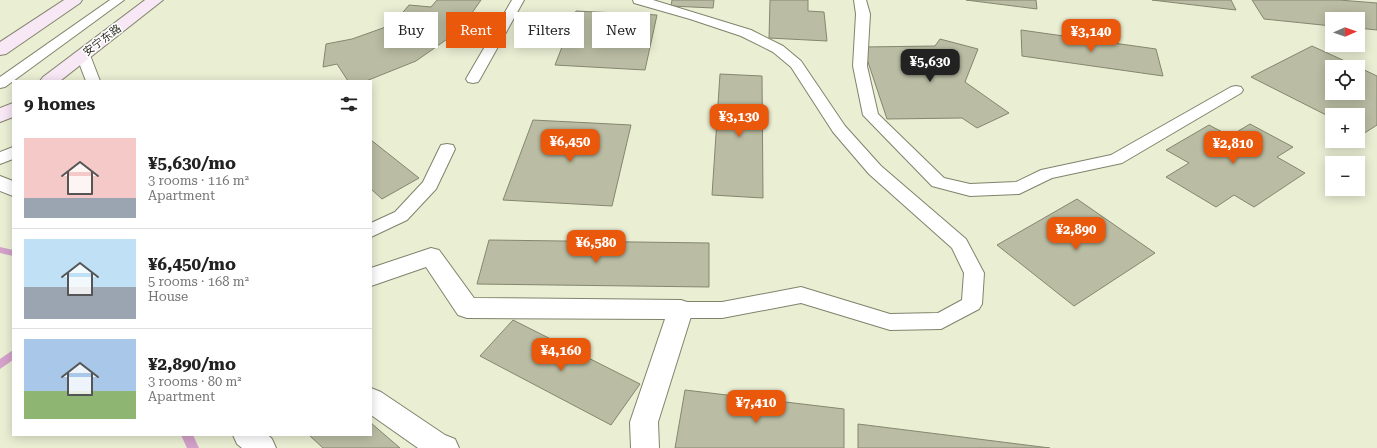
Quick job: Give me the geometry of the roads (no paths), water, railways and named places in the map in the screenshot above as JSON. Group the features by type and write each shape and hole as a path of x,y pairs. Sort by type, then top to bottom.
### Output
{"main road":[{"path":"0,50 74,0"},
{"name":"安宁东路","path":"51,80 156,0"},
{"path":"0,116 12,110"}],"street":[{"path":"0,182 12,188"},
{"path":"372,277 431,256 467,308 681,310 644,422 645,448"},
{"path":"372,401 435,444 445,448"},
{"path":"248,436 262,448"}],"lane":[{"path":"0,84 118,0"},
{"path":"473,79 518,0"},
{"path":"638,0 695,16 746,33 778,49 796,64 839,130 875,170 959,244 974,273 972,304 941,321 890,322 801,295 722,310 681,310"},
{"path":"860,0 863,14 860,66 871,114 938,182 970,190 1019,188 1047,174 1116,160 1236,90"},
{"path":"83,55 93,80"},
{"path":"372,230 401,216 430,185 447,149"},
{"path":"0,159 12,153"}],"waterway":[{"path":"0,250 12,253"},
{"path":"0,365 12,355"},
{"path":"187,436 193,448"}]}
